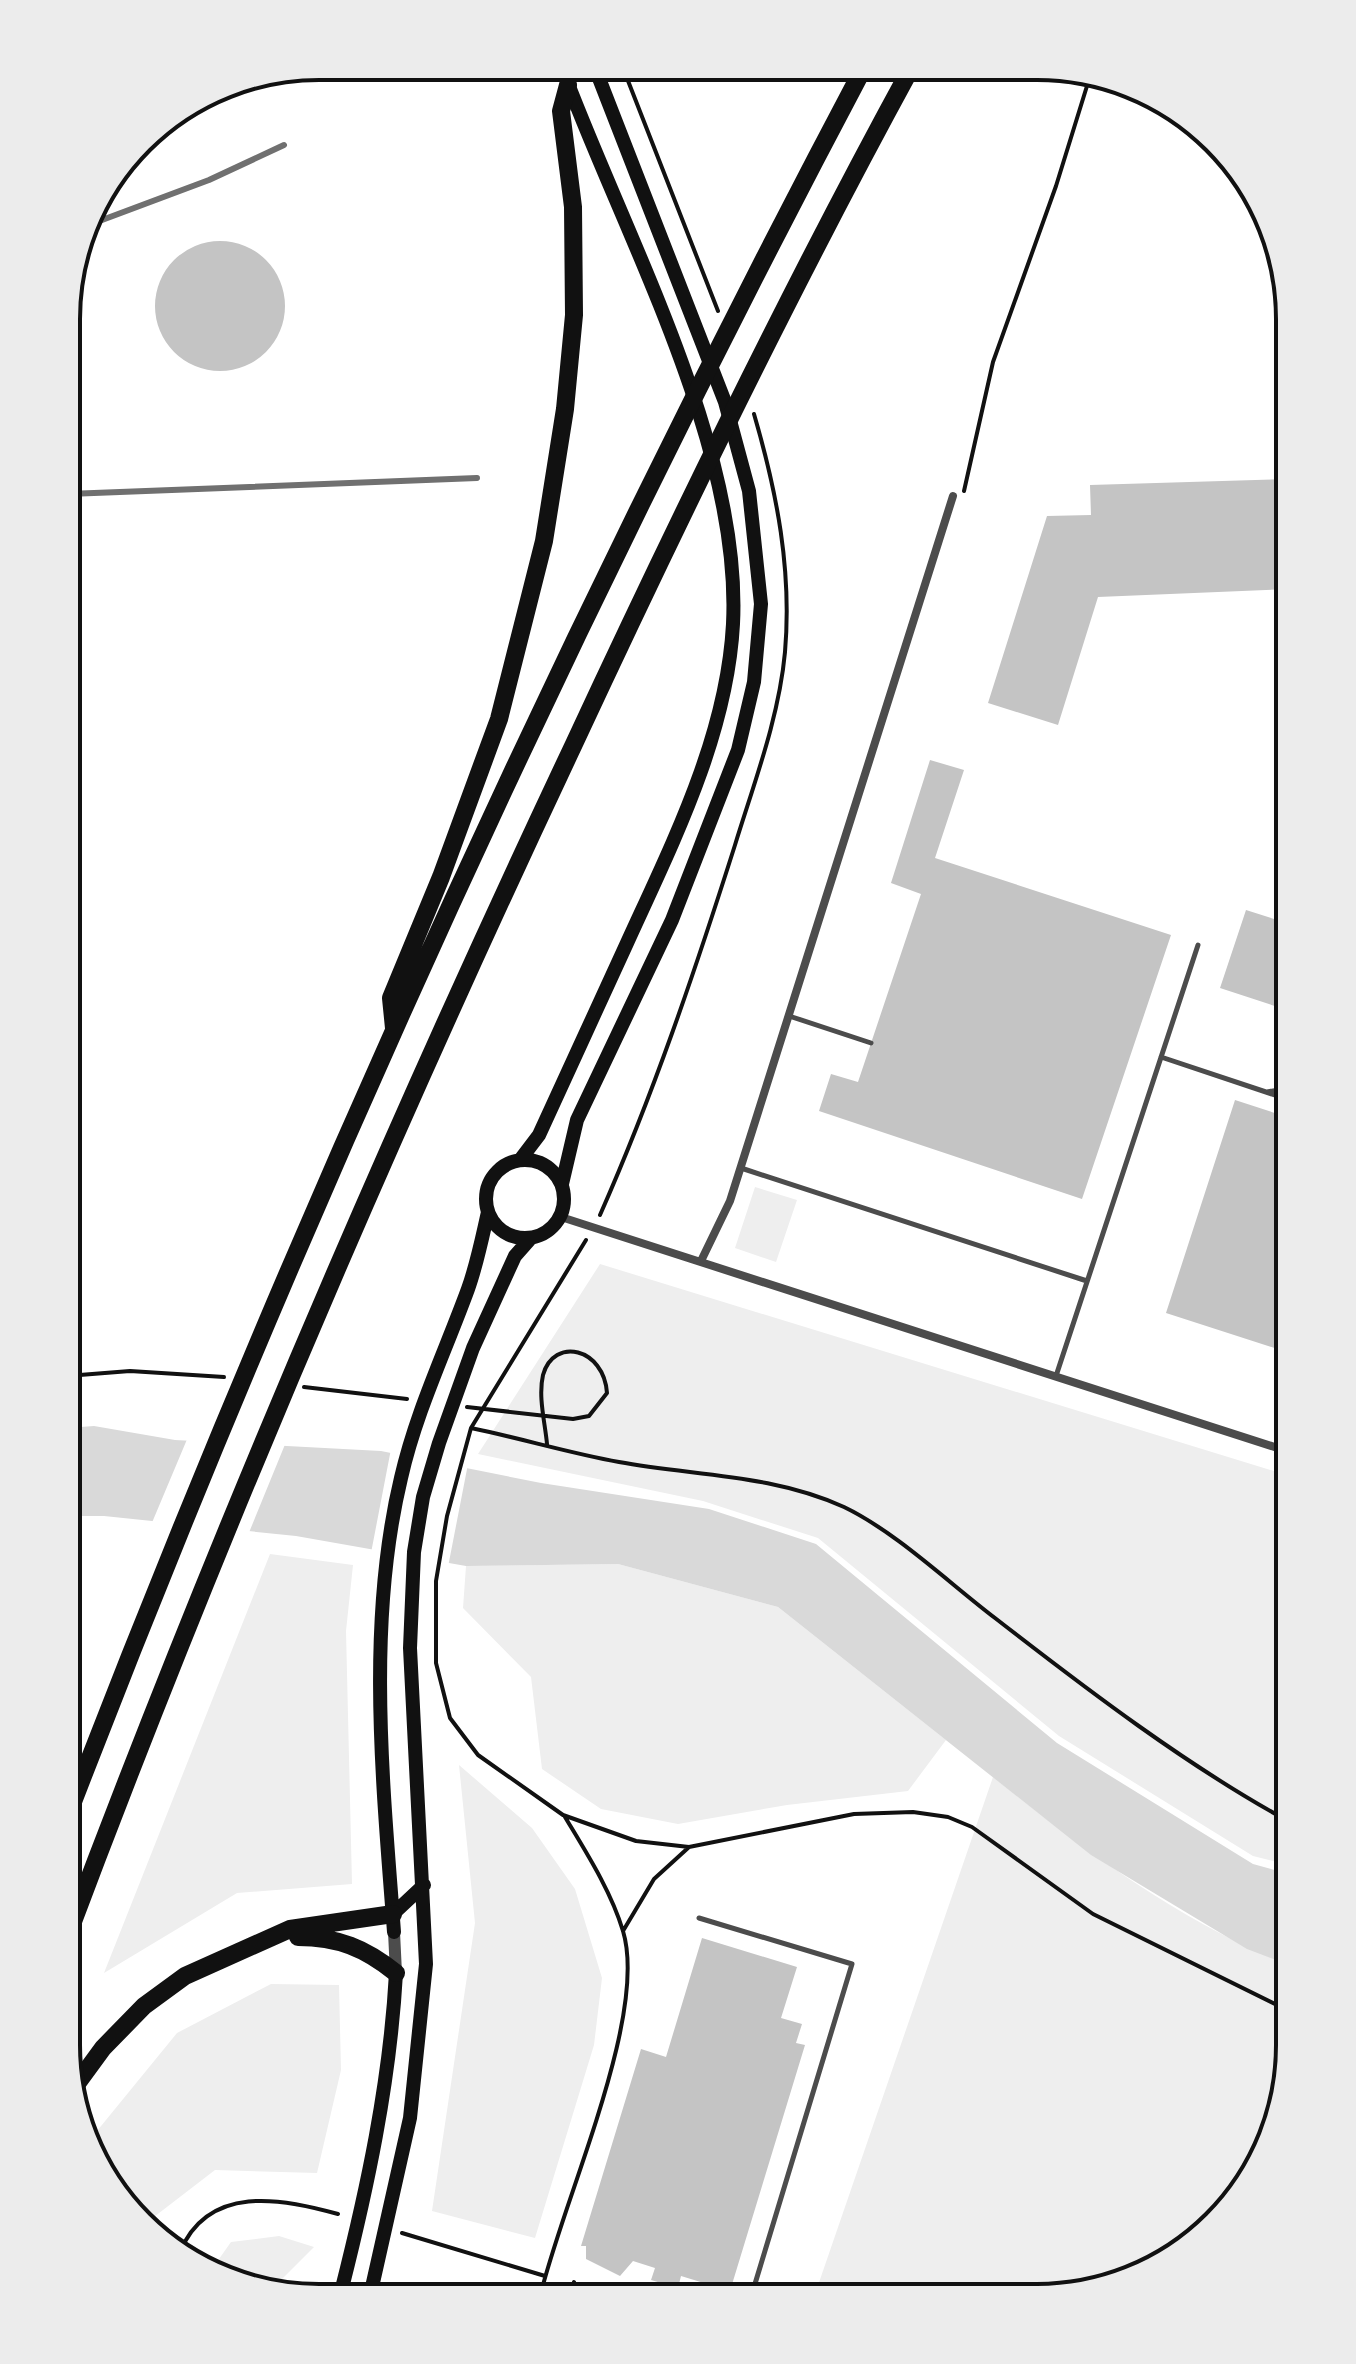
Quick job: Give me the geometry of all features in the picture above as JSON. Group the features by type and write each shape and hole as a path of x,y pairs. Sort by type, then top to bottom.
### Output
{"highway":[{"path":"394,1028 391,998 452,850 499,719 544,541 565,409 574,315 573,207 561,111 565,80"},
{"path":"80,1784 176,1540 394,1028 679,424 857,80"},
{"path":"80,1904 221,1545 471,962 641,599 782,313 905,80"},
{"path":"82,2076 162,1991 208,1963 290,1929 394,1923"},
{"path":"275,1937 341,1940 373,1954 396,1973"}],"main road":[{"path":"520,1160 539,1135 675,837 701,768 721,697 731,635 728,551 717,479 653,294 567,80"},
{"path":"373,2284 416,2081 426,1926 410,1648 412,1578 423,1497 473,1348 515,1256 530,1239 549,1231 561,1217 565,1197 562,1184 577,1120 672,920 738,750 760,638 760,566 751,501 725,402 600,80"},
{"path":"394,1923 382,1699 385,1576 394,1511 411,1440 440,1354 468,1290 488,1212 487,1192 492,1179 507,1165 520,1160 543,1164 562,1184"},
{"path":"488,1212 503,1232 530,1239"},
{"path":"394,1923 424,1885"},
{"path":"343,2284 364,2196 390,2060 396,1973"}],"street":[{"path":"701,1261 730,1201 953,496"},
{"path":"561,1217 1275,1447"},
{"path":"394,1923 396,1973"}],"lane":[{"path":"1056,1376 1198,945"},
{"path":"789,1016 871,1043"},
{"path":"1161,1057 1276,1096"},
{"path":"1266,1093 1276,1091"},
{"path":"740,1168 1087,1281"},
{"path":"699,1918 852,1964 755,2284"}],"path":[{"path":"628,80 718,312"},
{"path":"953,496 963,494 993,362 1056,186 1087,86"},
{"path":"598,1218 675,1026 747,807"},
{"path":"584,1244 471,1428 447,1516 436,1581 436,1663 454,1727 478,1755 563,1815 636,1841 689,1847 854,1814 913,1812 948,1817 972,1827 1093,1914 1275,2004"},
{"path":"466,1406 573,1419 589,1416 607,1393 601,1367 594,1358 569,1352 552,1361 544,1372 541,1391 547,1444"},
{"path":"80,1375 130,1371 238,1379"},
{"path":"296,1386 419,1401"},
{"path":"471,1428 617,1461 776,1483 844,1507 875,1526 1066,1672 1205,1769 1275,1813"},
{"path":"543,2284 618,2040 626,1986 623,1931 590,1859 563,1815"},
{"path":"623,1931 654,1879 689,1847"},
{"path":"186,2243 193,2230 212,2214 250,2199 304,2204 338,2214"},
{"path":"402,2233 545,2276"}],"shaded area":[{"path":"755,1187 797,1200 776,1262 735,1248"},
{"path":"600,1264 1275,1471 1275,1862 1253,1856 1059,1736 818,1538 703,1501 478,1454"},
{"path":"94,1426 175,1440 381,1451 541,1483 709,1509 816,1544 1057,1743 1253,1864 1275,1870 1275,1960 1247,1949 1091,1855 778,1607 618,1564 466,1566 296,1536 80,1516 80,1427"},
{"path":"270,1554 353,1565 346,1631 352,1884 237,1893 104,1973"},
{"path":"618,1564 778,1607 946,1740 908,1791 787,1805 678,1824 601,1809 542,1769 531,1677 463,1608 466,1566"},
{"path":"459,1765 532,1828 575,1889 602,1978 594,2045 535,2238 432,2211 475,1923"},
{"path":"993,1777 1062,1831 1171,1906 1275,1959 1274,2076 1258,2136 1244,2164 1217,2203 1170,2244 1114,2271 1068,2282 818,2284"},
{"path":"271,1984 339,1985 341,2070 317,2173 215,2170 154,2217 150,2214 112,2164 97,2131 177,2033"},
{"path":"279,2236 314,2247 280,2281 257,2276 218,2261 231,2242"}],"pier":[{"path":"188,1437 286,1442 248,1535 151,1525"},
{"path":"391,1449 468,1464 448,1567 371,1553"}],"building":[{"path":"220,241 245,246 266,260 280,281 285,306 280,331 266,352 245,366 220,371 195,366 174,352 160,331 155,306 160,281 174,260 195,246"},
{"path":"1276,479 1276,590 1098,597 1058,725 988,703 1047,516 1091,515 1090,485"},
{"path":"930,760 964,770 935,858 1171,935 1082,1199 819,1111 831,1074 858,1082 921,894 891,883"},
{"path":"1246,910 1276,919 1276,1006 1220,988"},
{"path":"1235,1100 1276,1113 1275,1348 1166,1313"},
{"path":"702,1938 797,1967 781,2018 802,2024 796,2043 805,2045 732,2284 707,2284 681,2276 679,2284 664,2284 651,2280 655,2268 633,2261 620,2276 586,2259 586,2246 581,2246 641,2049 666,2057"}],"railway":[{"path":"102,220 209,180 284,145"},
{"path":"80,494 477,478"}]}
